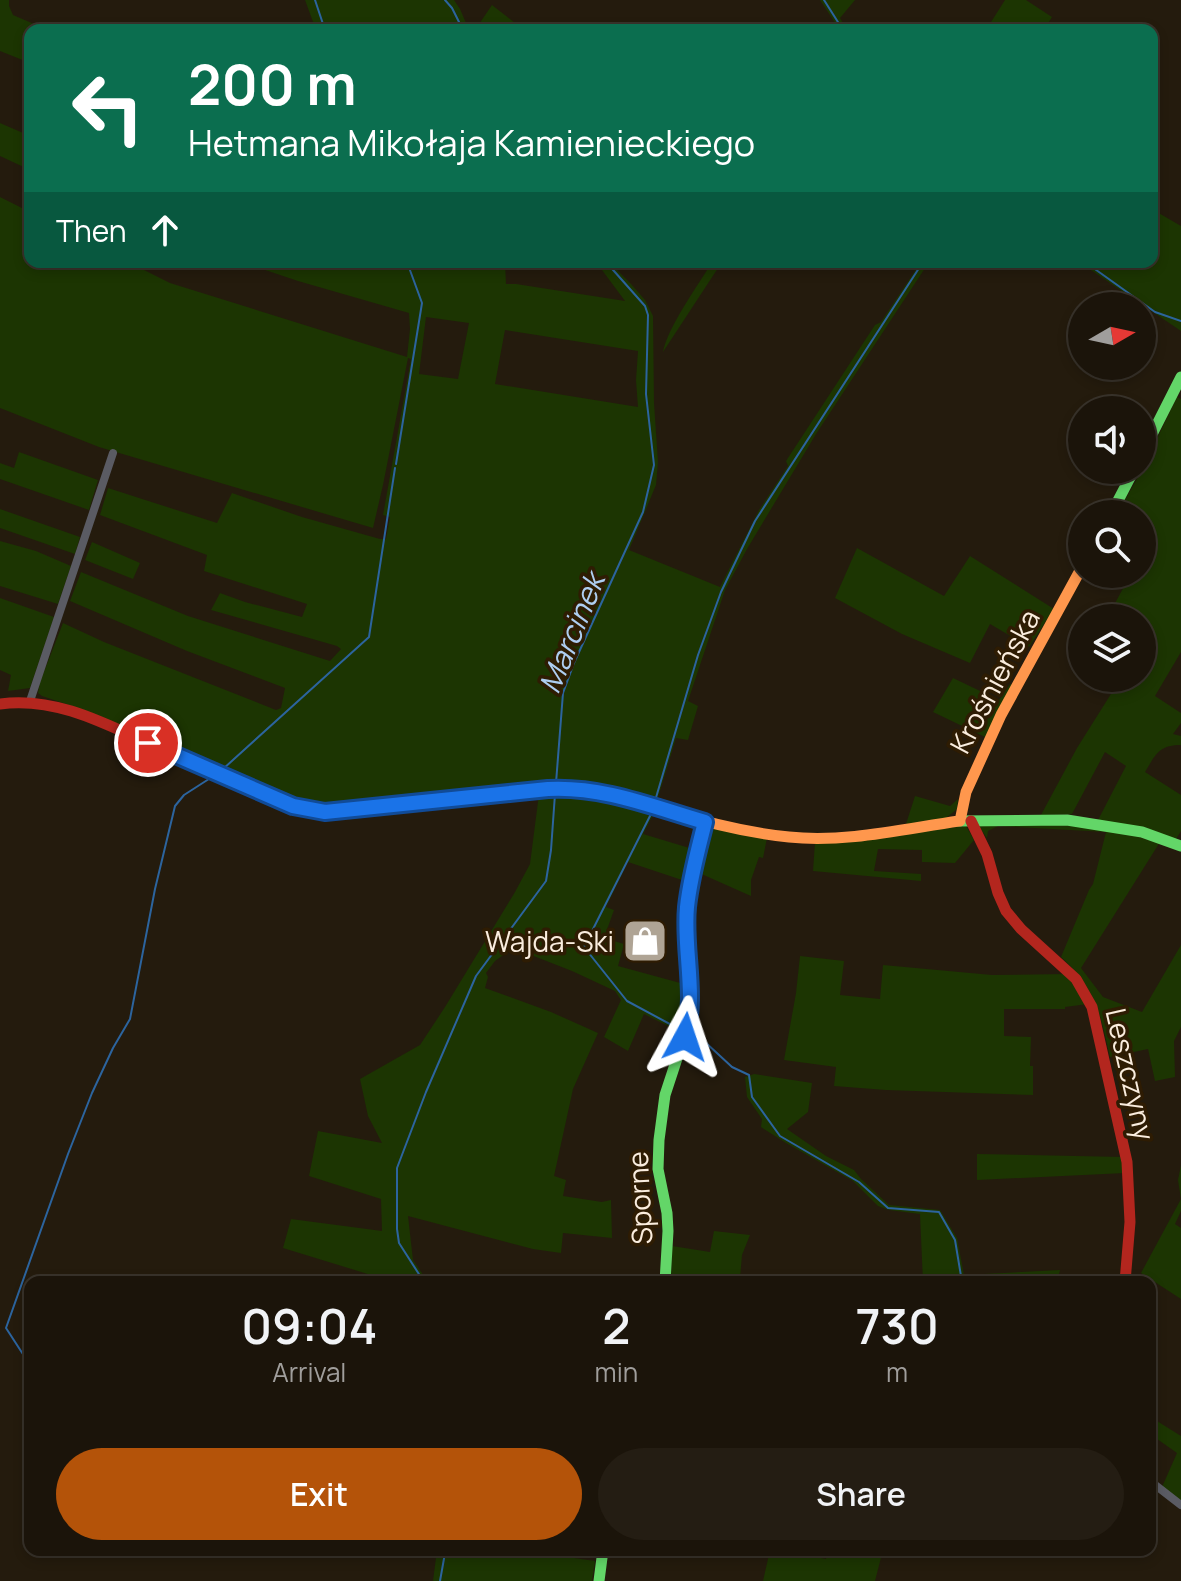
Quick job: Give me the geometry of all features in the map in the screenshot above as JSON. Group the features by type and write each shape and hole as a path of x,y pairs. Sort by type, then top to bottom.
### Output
{"street":[{"path":"1156,426 1181,377"},
{"path":"30,701 113,453"},
{"name":"Krośnieńska","path":"966,821 966,792 983,752 1071,588"},
{"path":"0,704 48,703 79,713 285,802 325,812 555,789 607,793 704,825 815,839 966,821 1067,820 1142,832 1181,846"},
{"name":"Leszczyny","path":"966,821 981,838 1004,908 1022,931 1073,974 1083,986 1092,1007 1130,1183 1126,1276"},
{"name":"Sporne","path":"665,1276 668,1231 658,1169 659,1140 665,1095 686,1033 689,997 687,906 704,825"},
{"path":"1156,1486 1181,1505"},
{"path":"599,1581 602,1556"}],"green space":[{"path":"0,0 9,0 13,15 34,24 24,24 24,61 0,51"},
{"path":"305,0 454,0 466,24 314,24"},
{"path":"820,0 855,0 840,18 844,24 836,24"},
{"path":"1005,0 1026,0 1052,17 1048,24 990,24"},
{"path":"492,5 516,24 479,24"},
{"path":"0,123 24,133 24,167 0,156"},
{"path":"0,197 24,209 24,268 140,268 170,283 407,357 409,313 259,268 505,268 506,284 625,301 602,270 592,268 615,268 645,300 653,316 658,462 656,485 629,550 720,587 759,510 788,466 786,461 875,325 881,322 917,268 925,268 816,434 725,590 688,701 698,706 688,740 676,738 656,804 599,787 346,808 311,807 38,693 63,623 276,710 281,708 285,688 187,651 70,601 81,572 188,616 330,661 341,649 211,610 220,593 302,617 307,604 204,571 207,555 100,515 108,488 217,523 232,493 302,517 386,539 390,517 383,515 411,359 408,358 373,528 99,447 0,408","holes":["426,317 469,323 458,379 419,374","505,330 638,351 638,407 495,384"]},
{"path":"1158,213 1181,226 1181,331 1156,314 1156,292 1123,292 1088,268 1158,268"},
{"path":"708,268 718,268 663,352 677,319"},
{"path":"1177,397 1181,399 1181,652 1155,696 1181,713 1181,723 1173,734 1181,736 1181,745 1159,752 1145,772 1181,795 1181,831 1176,839 1098,820 1126,766 1105,752 1072,814 1041,815 1077,748 1112,692 1156,692 1156,604 1115,604 1123,588 1156,588 1156,500 1125,500 1134,484 1156,484 1156,441"},
{"path":"19,452 98,480 89,510 0,479 0,463 14,468"},
{"path":"0,509 80,537 75,554 0,528"},
{"path":"0,541 36,551 71,566 58,604 0,586"},
{"path":"92,542 140,563 133,579 85,560"},
{"path":"857,548 944,596 970,556 1054,609 1029,647 990,624 970,663 902,634 835,598"},
{"path":"0,598 54,617 30,688 8,691 11,675 0,670"},
{"path":"953,678 999,700 1012,685 985,737 933,712"},
{"path":"539,794 588,795 655,811 643,834 696,850 688,882 628,862 606,907 614,910 604,938 624,944 618,966 684,984 686,1018 682,1033 644,1014 628,1051 604,1037 621,1000 615,991 513,948 495,961 486,973 485,988 598,1033 573,1089 554,1176 566,1180 563,1196 602,1202 611,1200 612,1238 563,1233 561,1253 533,1249 408,1216 413,1260 424,1276 374,1276 283,1248 291,1219 382,1231 381,1199 309,1176 318,1131 382,1143 368,1116 360,1079 420,1045 530,864"},
{"path":"915,796 950,806 958,799 957,809 946,818 906,824"},
{"path":"978,825 1072,825 1123,832 1160,842 1081,968 1103,997 1142,1012 1181,945 1181,1027 1174,1041 1175,1077 1155,1081 1148,1049 1110,1057 1095,1002 1082,980 1061,957 1093,884 1106,832 998,826 988,831 987,838"},
{"path":"966,826 974,840 955,863 922,862 922,850 878,849 874,871 921,874 921,881 813,871 815,842"},
{"path":"714,828 767,838 763,858 759,857 751,880 751,896 697,872 705,834"},
{"path":"800,956 844,961 840,995 880,999 883,965 992,975 1068,974 1088,1004 1065,1009 1004,1009 1004,1036 1031,1037 1033,1095 834,1086 836,1067 784,1060"},
{"path":"754,1074 812,1083 808,1112 787,1129 826,1156 854,1170 889,1205 940,1210 957,1238 964,1275 1060,1270 1058,1276 923,1276 920,1214 878,1206 853,1181 761,1127 762,1119 747,1097 745,1077"},
{"path":"977,1154 1123,1157 1125,1173 977,1180"},
{"path":"1181,1165 1181,1199 1178,1180"},
{"path":"1181,1199 1181,1211 1175,1224 1181,1228 1181,1299 1156,1283 1156,1276 1141,1273"},
{"path":"714,1231 750,1235 742,1255 740,1276 671,1276 672,1246 710,1252"},
{"path":"1157,1421 1181,1436 1181,1501 1162,1487 1177,1453 1156,1438"},
{"path":"436,1556 560,1556 595,1561 592,1581 433,1581"},
{"path":"769,1556 826,1559 826,1556 881,1556 875,1581 763,1581"}],"waterway":[{"path":"315,0 323,24"},
{"name":"Marcinek","path":"445,0 460,24"},
{"path":"824,0 839,24"},
{"path":"396,464 422,303 409,268"},
{"name":"Marcinek","path":"556,783 563,693 643,512 654,465 646,394 648,315 645,306 611,268"},
{"path":"655,801 698,655 721,592 755,521 919,268"},
{"path":"1093,268 1155,312 1181,321"},
{"path":"223,769 369,637 395,468"},
{"path":"25,1276 92,1093 130,1019 155,889 175,806 184,795 212,777"},
{"name":"Marcinek","path":"420,1276 399,1243 397,1168 476,976 546,881 555,794"},
{"path":"652,812 584,947 627,1001 681,1030"},
{"path":"690,1035 705,1042 732,1067 749,1075 752,1097 780,1136 859,1182 888,1208 939,1212 955,1240 961,1276"},
{"path":"24,1277 6,1328 24,1356"},
{"name":"Marcinek","path":"440,1581 444,1556"}],"traffic: fast":[{"path":"1156,426 1181,377"},
{"path":"1118,500 1127,484"},
{"path":"959,821 1067,820 1142,832 1181,846"},
{"path":"665,1276 668,1231 658,1169 659,1140 665,1095 687,1028 687,906 705,822"},
{"path":"599,1581 602,1556"}],"traffic: slow":[{"path":"960,821 966,792 1001,715 1071,588"},
{"path":"470,797 537,790 587,791 620,796 728,827 810,838 874,834 959,821"}],"traffic: jam":[{"path":"0,704 43,705 84,715 293,806 325,812 470,797"},
{"path":"971,821 987,854 1006,911 1021,929 1076,979 1092,1007 1127,1162 1130,1222 1126,1276"}],"place":[{"name":"Wajda-Ski","path":"645,941"}],"route":[{"path":"148,743 293,806 310,810 353,811 571,789 624,797 705,822 687,906 689,997 685,1037"}]}
